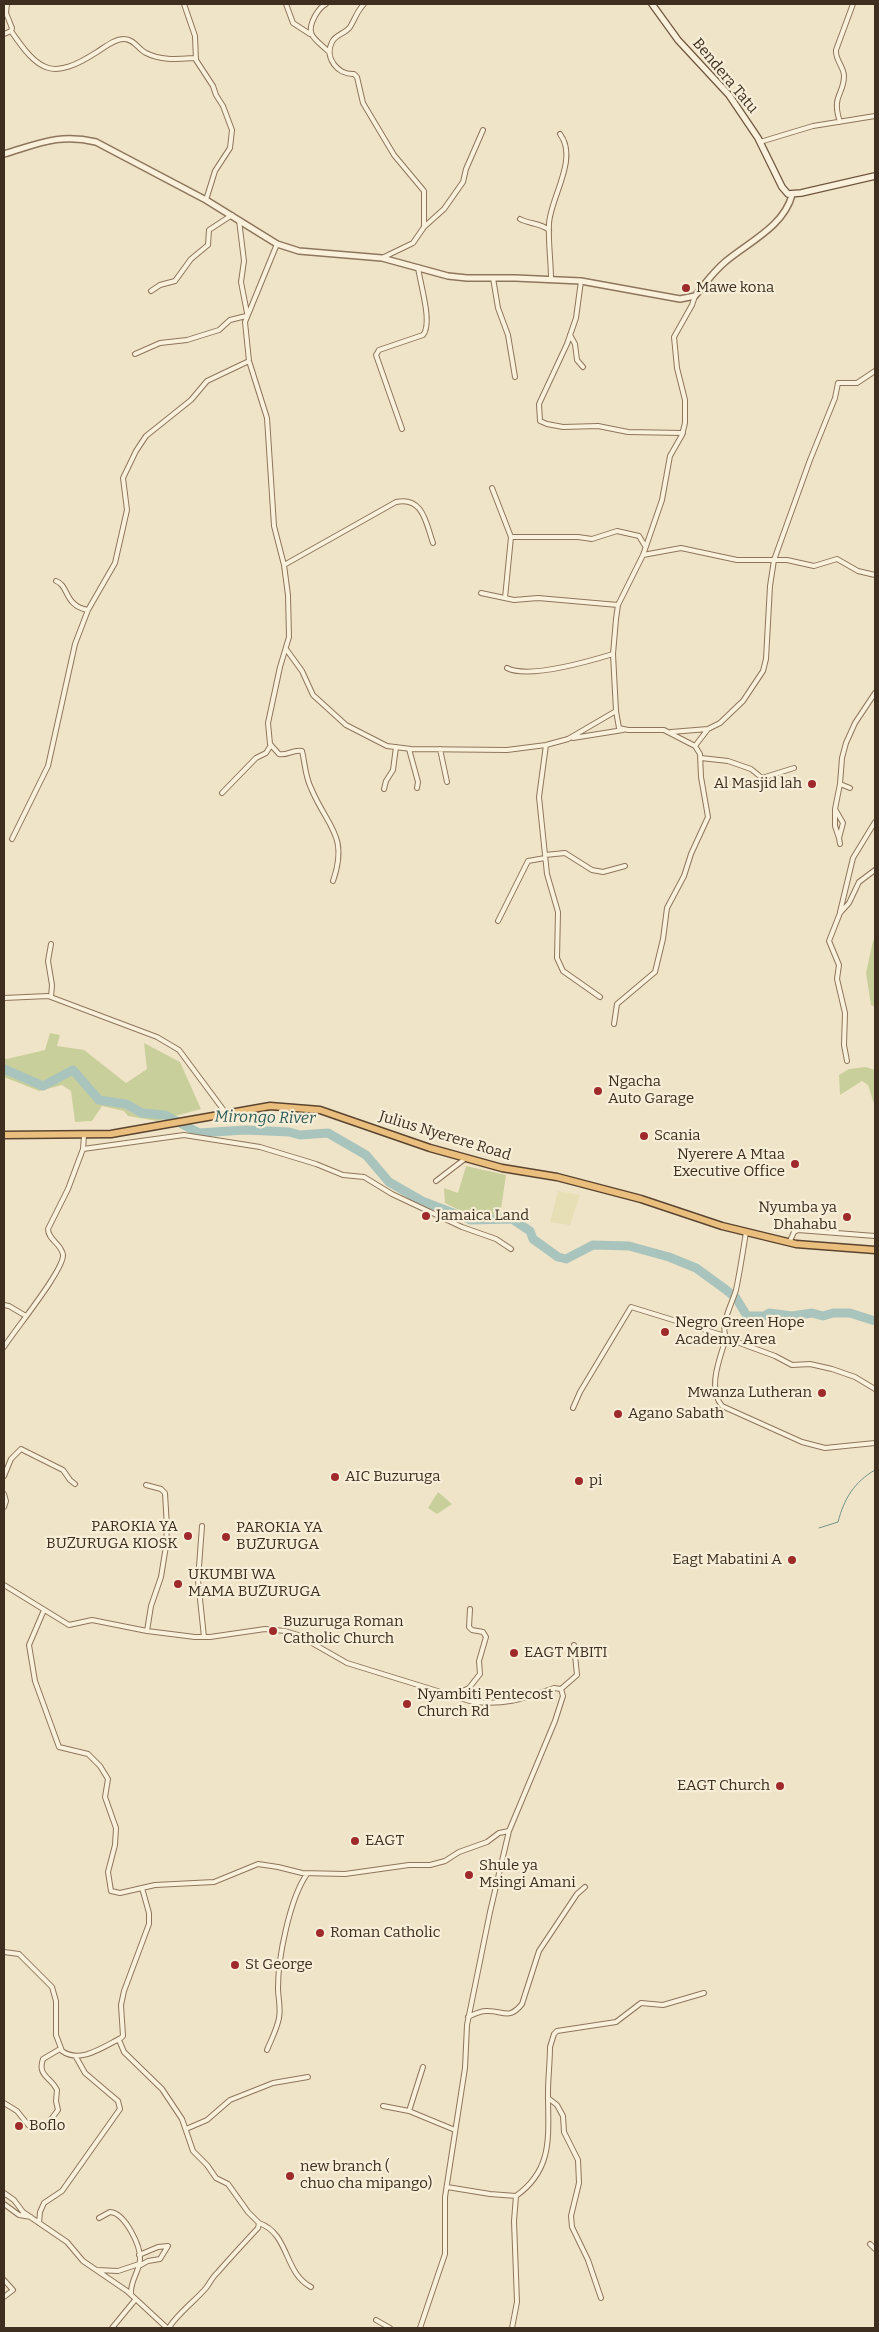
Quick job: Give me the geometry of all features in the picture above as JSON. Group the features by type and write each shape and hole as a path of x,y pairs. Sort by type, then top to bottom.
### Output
{"highway":[{"name":"Julius Nyerere Road","path":"4,1135 84,1136 118,1133 168,1125 225,1112 270,1106 320,1110 466,1158 502,1168 557,1177 641,1199 701,1220 789,1243 875,1250"}],"main road":[{"name":"Bendera Tatu","path":"652,4 678,40 728,95 760,142 782,187 788,194 792,195"},
{"path":"792,195 875,176"}],"street":[{"path":"7,4 6,13 12,28 11,31 28,55 40,66 56,69 81,62 112,43 126,39 131,40 139,49 153,56 175,60 195,58"},
{"path":"184,4 195,36 195,58 214,86 216,95 232,130 230,148 214,171 206,200"},
{"path":"286,4 293,24 310,34 330,53 339,72 354,74 357,77 363,103 394,155 424,191 424,227"},
{"path":"310,34 310,25 319,10 326,4"},
{"path":"330,53 332,43 338,34 349,29 359,9 364,4"},
{"path":"840,122 836,104 844,77 836,50 852,4"},
{"path":"4,34 11,31"},
{"path":"760,142 813,126 875,116"},
{"path":"382,258 413,243 424,227 444,210 458,190 483,130"},
{"path":"551,280 549,230 554,198 564,178 565,147 560,134"},
{"path":"4,154 56,138 83,139 103,146 206,200 277,244 299,251 382,258 448,276 581,281 680,299 695,296"},
{"path":"623,730 618,725 616,711 613,634 618,605 646,546 664,494 670,456 683,432 685,423 685,400 677,368 674,337 695,296 714,272 773,224 788,208 792,195"},
{"path":"151,291 160,285 175,282 191,259 208,245 209,230 232,216"},
{"path":"520,219 549,230"},
{"path":"239,220 244,261 242,282 247,315 249,361 266,418 274,526 284,565 290,614 286,649 280,667 268,723 268,736 271,745 279,754 302,750 307,778 339,843 339,861 333,881"},
{"path":"247,315 277,244"},
{"path":"402,429 376,355 380,350 423,335 426,331 427,317 418,267"},
{"path":"493,278 498,308 508,334 515,377"},
{"path":"581,281 576,318 563,355 539,404 538,414 540,421 563,427 598,426 628,432 683,432"},
{"path":"135,354 160,343 187,340 219,330 230,320 247,315"},
{"path":"570,335 575,344 577,360 583,367"},
{"path":"12,839 48,766 74,644 88,610 115,563 127,510 123,478 143,440 197,394 207,381 249,361"},
{"path":"671,732 708,729 720,723 743,701 763,671 766,659 770,586 774,560 810,460 836,398 838,383 842,381 857,383 875,371"},
{"path":"492,488 511,537 505,598"},
{"path":"284,565 396,502 404,500 417,505 422,511 433,543"},
{"path":"511,537 578,537 592,540 617,531 639,536 646,546"},
{"path":"643,554 681,548 737,560 787,560 814,566 837,559 858,571 875,575"},
{"path":"56,581 60,583 73,604 88,610"},
{"path":"481,593 514,600 538,598 618,605"},
{"path":"286,649 302,671 313,694 340,720 376,742 396,747 440,750 507,750 546,745 568,739 623,730 664,730 695,746 701,758 707,820 691,854 684,876 666,908 663,939 654,972 617,1004 614,1024"},
{"path":"507,668 515,671 553,669 613,654"},
{"path":"840,844 835,826 835,809 840,784 842,758 846,743 875,692"},
{"path":"568,739 616,711"},
{"path":"695,746 708,729"},
{"path":"222,792 256,758 266,753 271,745"},
{"path":"546,745 539,790 545,856 558,912 556,945 559,966 600,997"},
{"path":"384,789 386,781 393,770 396,747"},
{"path":"409,749 418,782 417,788"},
{"path":"440,750 447,782"},
{"path":"701,758 728,761 751,769 762,778 794,768"},
{"path":"840,784 850,788"},
{"path":"835,809 843,823 839,838"},
{"path":"847,1061 844,1045 845,1013 837,979 839,964 829,944 840,913 853,858 875,822"},
{"path":"498,921 528,861 565,853 587,868 600,872 624,866"},
{"path":"840,913 849,903 859,882 875,870"},
{"path":"50,944 48,961 52,985 51,997"},
{"path":"4,998 39,995 51,997 144,1031 172,1045 179,1050 225,1112"},
{"path":"83,1149 184,1135 260,1147 316,1164 342,1175 364,1177 392,1194 462,1227 496,1239 512,1249"},
{"path":"4,1347 63,1260 61,1248 50,1236 48,1229 62,1204 83,1149 84,1136"},
{"path":"436,1181 466,1158"},
{"path":"789,1243 794,1232 798,1230 875,1236"},
{"path":"746,1232 736,1290 730,1307 726,1337 714,1388 716,1399 722,1406 802,1442 825,1448 875,1443"},
{"path":"4,1305 26,1316"},
{"path":"573,1408 580,1392 630,1307 726,1337 775,1356 792,1365 810,1364 832,1369 855,1377 875,1389"},
{"path":"4,1476 11,1459 21,1448 63,1470 75,1484"},
{"path":"146,1485 165,1493 167,1527 161,1577 152,1599 147,1631"},
{"path":"4,1494 6,1501 4,1507"},
{"path":"202,1526 198,1580 204,1637"},
{"path":"4,1585 69,1625 92,1620 147,1631 204,1637 265,1629 285,1631 298,1635 347,1663 473,1702 492,1704 514,1701 554,1688 561,1689 577,1675 574,1645"},
{"path":"454,1695 469,1688 480,1674 479,1661 486,1636 483,1632 472,1630 469,1627 470,1609"},
{"path":"44,1610 29,1645 35,1681 59,1747 88,1754 100,1766 108,1779 105,1797 116,1828 115,1845 108,1872 109,1890 113,1892 120,1893 142,1888 214,1882 258,1864 307,1874 357,1874 410,1865 438,1864 459,1852 487,1842 499,1833 509,1831"},
{"path":"420,2328 444,2254 447,2188 465,2068 468,2017 509,1831 555,1721 562,1696 561,1689"},
{"path":"267,2050 279,2021 279,1975 290,1917 298,1888 307,1874"},
{"path":"468,2017 484,2011 509,2014 516,2011 522,2004 539,1951 577,1894 586,1887"},
{"path":"4,1952 20,1954 52,1987 56,2001 55,2026 60,2048 68,2055 76,2057 87,2055 119,2040 123,2032 121,2005 124,1991 149,1924 149,1913 142,1888"},
{"path":"512,2328 516,2302 514,2221 516,2196 534,2180 545,2159 548,2142 550,2046 554,2034 557,2031 616,2022 626,2017 641,2003 663,2005 704,1993"},
{"path":"119,2040 126,2055 162,2089 186,2129 192,2151 207,2165 216,2178 228,2184 248,2212 259,2223 276,2233 298,2278 311,2287"},
{"path":"4,2103 20,2113 29,2126 36,2128 46,2126 58,2109 56,2101 57,2089 42,2072 42,2064 43,2059 60,2048"},
{"path":"39,2223 40,2212 44,2203 62,2191 120,2109 118,2101 86,2073 76,2057"},
{"path":"409,2111 423,2068"},
{"path":"186,2129 207,2120 230,2100 273,2083 308,2077"},
{"path":"548,2098 557,2105 563,2116 564,2132 578,2160 579,2183 572,2216 572,2227 588,2260 601,2298"},
{"path":"382,2106 409,2111 455,2130"},
{"path":"447,2188 516,2196"},
{"path":"4,2193 14,2200 23,2212 67,2242 76,2256 116,2282 168,2328 174,2319 206,2288 218,2271 258,2228 259,2223"},
{"path":"4,2204 18,2215 31,2217"},
{"path":"98,2218 110,2212 118,2214 126,2223 140,2255 132,2279 133,2298 112,2328"},
{"path":"870,2244 875,2250"},
{"path":"95,2270 118,2271 148,2261 160,2260 168,2246 158,2247 140,2255"},
{"path":"4,2280 13,2290 4,2297"},
{"path":"376,2320 390,2328"}],"shaded area":[{"path":"558,1191 580,1195 570,1225 550,1222"}],"green space":[{"path":"875,939 875,1007 871,1005 866,973"},
{"path":"50,1033 60,1035 57,1046 84,1050 126,1083 147,1069 144,1043 180,1062 201,1109 157,1121 128,1116 124,1111 102,1106 92,1121 75,1122 71,1091 62,1085 39,1091 4,1077 4,1058 7,1059 45,1050"},
{"path":"866,1067 875,1070 875,1107 868,1085 862,1081 840,1095 839,1075 849,1069"},
{"path":"466,1166 506,1175 500,1216 471,1216 445,1203 444,1188 458,1193"},
{"path":"438,1492 452,1504 437,1514 428,1508"}],"waterway":[{"name":"Mirongo River","path":"4,1069 43,1086 73,1070 99,1100 126,1104 142,1113 165,1115 199,1133 245,1130 289,1132 300,1135 328,1133 366,1155 389,1182 422,1201 471,1220 512,1219 530,1231 533,1239 558,1257 566,1259 593,1245 629,1246 669,1257 696,1268 725,1289 736,1298 747,1316 764,1316 769,1313 792,1316 812,1313 823,1316 833,1313 850,1313 875,1321"},
{"path":"819,1528 838,1522 843,1506 851,1492 861,1480 875,1470"}],"place":[{"name":"Mawe kona","path":"686,288"},
{"name":"Al Masjid lah","path":"812,784"},
{"name":"Ngacha Auto Garage","path":"598,1091"},
{"name":"Scania","path":"644,1136"},
{"name":"Nyerere A Mtaa Executive Office","path":"795,1164"},
{"name":"Jamaica Land","path":"426,1216"},
{"name":"Nyumba ya Dhahabu","path":"847,1217"},
{"name":"Negro Green Hope Academy Area","path":"665,1332"},
{"name":"Mwanza Lutheran","path":"822,1393"},
{"name":"Agano Sabath","path":"618,1414"},
{"name":"AIC Buzuruga","path":"335,1477"},
{"name":"pi","path":"579,1481"},
{"name":"PAROKIA YA BUZURUGA KIOSK","path":"188,1536"},
{"name":"PAROKIA YA BUZURUGA","path":"226,1537"},
{"name":"Eagt Mabatini A","path":"792,1560"},
{"name":"UKUMBI WA MAMA BUZURUGA","path":"178,1584"},
{"name":"Buzuruga Roman Catholic Church","path":"273,1631"},
{"name":"EAGT MBITI","path":"514,1653"},
{"name":"Nyambiti Pentecost Church Rd","path":"407,1704"},
{"name":"EAGT Church","path":"780,1786"},
{"name":"EAGT","path":"355,1841"},
{"name":"Shule ya Msingi Amani","path":"469,1875"},
{"name":"Roman Catholic","path":"320,1933"},
{"name":"St George","path":"235,1965"},
{"name":"Boflo","path":"19,2126"},
{"name":"new branch ( chuo cha mipango)","path":"290,2176"}]}
